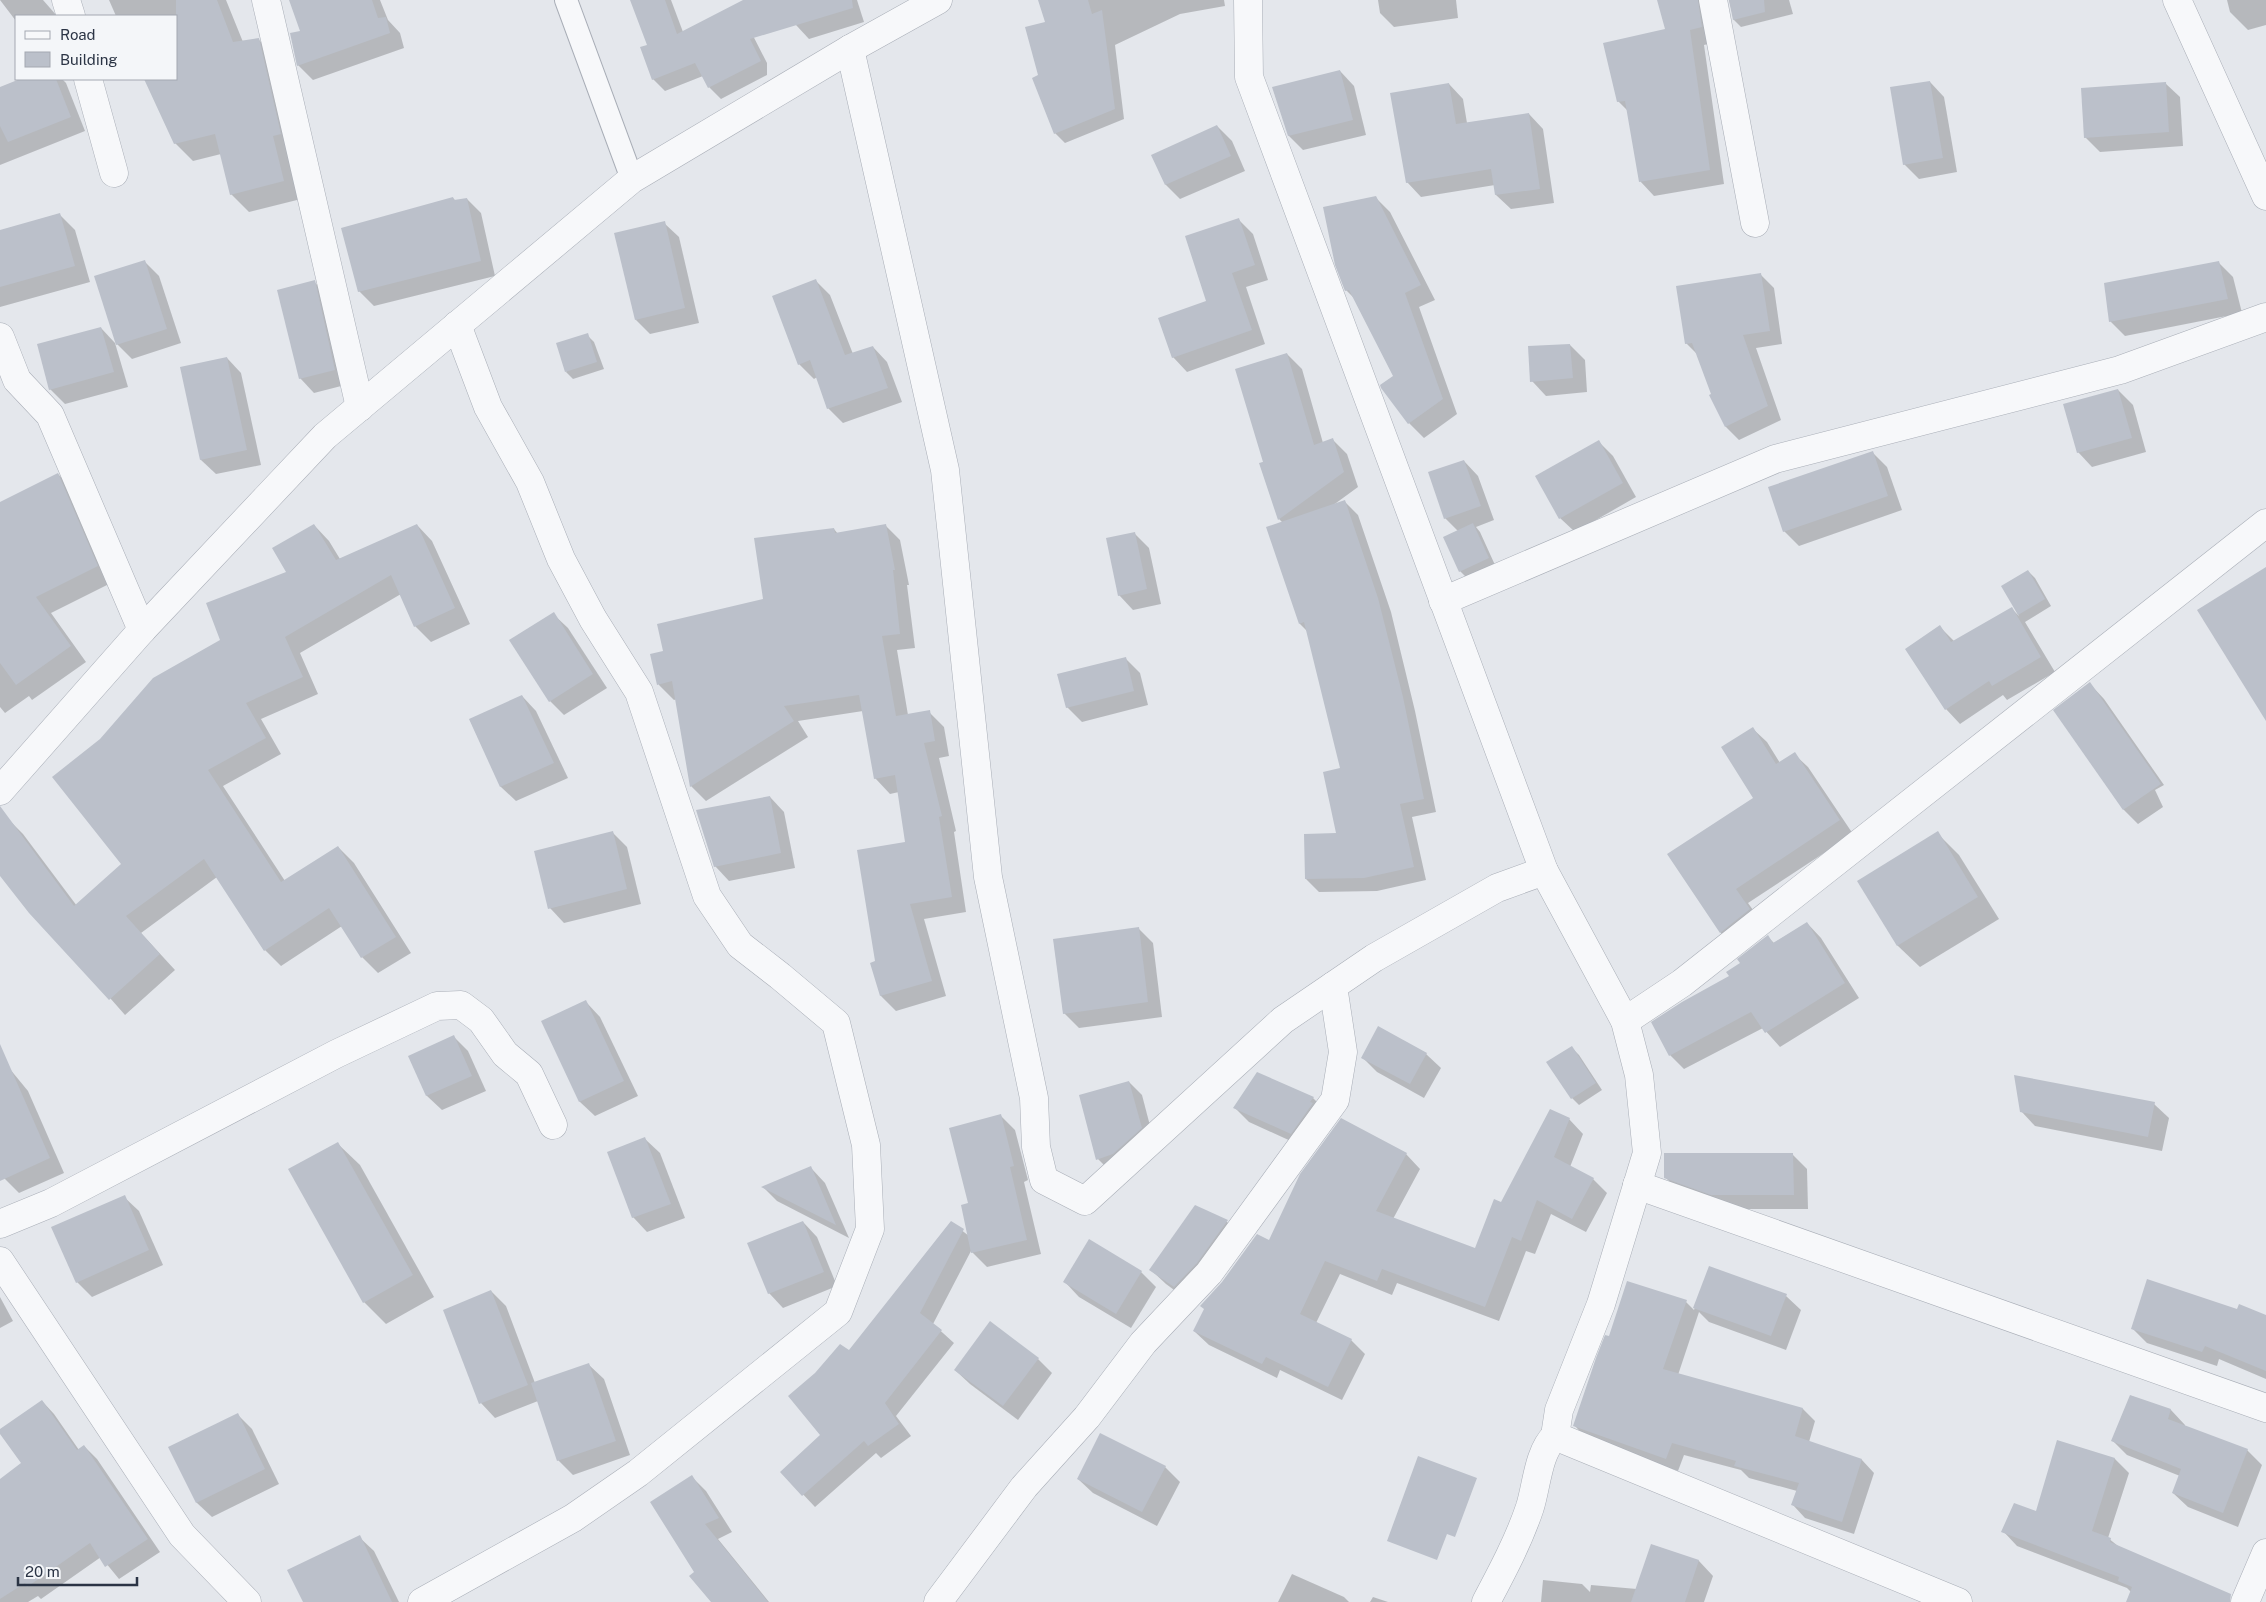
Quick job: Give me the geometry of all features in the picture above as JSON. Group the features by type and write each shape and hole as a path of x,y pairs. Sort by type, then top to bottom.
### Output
{"street":[{"path":"66,0 71,15"},
{"path":"266,0 360,407"},
{"path":"0,791 142,630 324,436 632,179 850,49 938,0"},
{"path":"1248,0 1249,77 1544,870 1625,1021 1639,1074 1647,1153 1601,1304 1559,1410 1555,1436 1547,1444 1530,1508 1502,1572 1486,1602"},
{"path":"1713,0 1755,223"},
{"path":"2177,0 2266,196"},
{"path":"850,49 944,470 988,877 1034,1098 1036,1147 1044,1180 1085,1201 1283,1020 1374,958 1497,888 1544,870"},
{"path":"88,80 114,173"},
{"path":"1443,601 1775,459 2120,370 2266,317"},
{"path":"422,1602 581,1513 638,1473 838,1312 870,1229 866,1145 836,1023 740,945 708,896 639,692 593,619 561,559 530,482 488,407 457,325"},
{"path":"0,337 17,380 50,415 142,630"},
{"path":"1625,1021 1682,983 2266,523"},
{"path":"938,1602 1024,1487 1087,1417 1143,1343 1209,1273 1335,1100 1343,1052 1333,986"},
{"path":"0,1224 51,1203 336,1054 437,1006 461,1004 482,1020 505,1054 529,1074 553,1124"},
{"path":"1637,1185 2266,1408"},
{"path":"0,1261 182,1535 247,1602"},
{"path":"1555,1436 1958,1602"},
{"path":"2245,1602 2266,1553"}],"lane":[{"path":"566,0 632,179"}],"building":[{"path":"176,0 217,0 233,42 259,38 281,134 273,136 284,181 230,195 215,134 174,144 144,80 178,80 178,15 176,15"},
{"path":"289,0 372,0 378,18 386,17 390,33 297,66 290,33 300,31"},
{"path":"630,0 665,0 677,34 743,0 852,0 853,8 750,39 761,61 708,88 695,63 652,80 640,47 647,45"},
{"path":"1038,0 1088,0 1092,14 1102,10 1115,109 1054,134 1032,78 1038,75 1025,27 1045,22"},
{"path":"1657,0 1698,0 1702,27 1690,30 1710,170 1639,182 1625,101 1617,102 1603,43 1665,29"},
{"path":"1729,0 1764,0 1765,12 1733,20"},
{"path":"1340,70 1353,120 1288,136 1272,87"},
{"path":"18,80 56,80 71,117 8,142 0,126 0,87"},
{"path":"1930,81 1943,158 1903,165 1890,87"},
{"path":"2166,82 2169,132 2084,138 2081,88"},
{"path":"1449,83 1456,124 1529,113 1540,189 1495,195 1491,169 1406,183 1390,93"},
{"path":"1217,125 1231,156 1165,185 1151,155"},
{"path":"1376,196 1421,285 1405,293 1443,399 1408,424 1381,388 1380,385 1393,376 1349,290 1345,291 1335,265 1323,207"},
{"path":"453,197 454,200 467,198 481,261 358,292 341,228"},
{"path":"60,213 75,266 0,287 0,230"},
{"path":"1239,218 1255,265 1232,273 1252,330 1172,358 1158,318 1206,301 1185,236"},
{"path":"665,221 685,308 635,320 614,233"},
{"path":"145,260 167,329 116,345 94,276"},
{"path":"2219,261 2228,299 2109,322 2104,283"},
{"path":"1761,273 1770,331 1743,335 1768,406 1725,427 1709,395 1711,394 1692,343 1685,344 1676,286"},
{"path":"816,279 845,355 873,346 888,388 827,409 810,360 798,365 772,296"},
{"path":"315,280 335,370 299,379 277,290"},
{"path":"101,327 114,372 49,390 37,344"},
{"path":"588,333 597,362 565,372 556,343"},
{"path":"1570,344 1573,378 1530,382 1528,346"},
{"path":"1287,353 1314,445 1333,438 1344,472 1278,520 1259,463 1263,462 1235,369"},
{"path":"227,357 247,450 200,460 180,367"},
{"path":"2118,389 2132,438 2077,453 2063,404"},
{"path":"1599,440 1623,483 1559,519 1535,476"},
{"path":"1873,451 1888,496 1783,532 1768,487"},
{"path":"1464,460 1481,506 1444,519 1428,472"},
{"path":"58,473 98,566 36,597 71,646 16,685 0,663 0,502"},
{"path":"1345,500 1378,598 1403,697 1424,799 1400,804 1414,867 1364,878 1305,879 1304,834 1336,833 1323,772 1340,768 1304,622 1299,624 1266,527"},
{"path":"1473,523 1489,558 1459,572 1443,537"},
{"path":"314,524 336,560 417,524 455,608 414,627 391,575 285,637 303,677 246,703 266,738 208,770 281,882 338,846 396,937 361,958 329,908 264,951 204,859 126,916 160,954 109,1000 29,913 0,876 0,806 74,906 121,864 52,777 100,739 153,678 220,640 206,603 286,572 272,548"},
{"path":"886,524 895,570 893,570 900,634 882,636 896,716 930,710 935,741 924,743 942,816 939,817 952,897 910,904 932,981 880,996 870,963 875,961 857,850 905,842 895,775 874,779 859,695 784,706 794,721 690,787 672,681 657,685 650,654 663,651 657,624 763,599 754,538 834,528 835,533"},
{"path":"1135,532 1147,589 1118,596 1106,538"},
{"path":"2266,567 2266,721 2197,610"},
{"path":"2028,570 2045,599 2018,615 2001,586"},
{"path":"2012,607 2041,657 1992,686 1989,681 1945,710 1905,649 1940,625 1951,642"},
{"path":"554,612 593,674 549,702 509,640"},
{"path":"1126,657 1134,691 1066,708 1057,674"},
{"path":"2090,682 2161,784 2123,810 2053,710"},
{"path":"522,695 554,763 500,787 469,719"},
{"path":"1753,727 1776,764 1795,752 1840,820 1736,889 1750,909 1720,933 1667,854 1753,798 1721,747"},
{"path":"770,796 781,853 714,867 696,810"},
{"path":"613,831 627,889 548,909 534,851"},
{"path":"1938,831 1978,897 1897,946 1857,881"},
{"path":"1807,922 1845,983 1765,1033 1751,1012 1669,1056 1651,1022 1729,976 1726,972 1740,963 1737,959 1768,935 1773,943"},
{"path":"1139,927 1148,1002 1063,1014 1053,939"},
{"path":"586,1000 624,1081 579,1102 541,1021"},
{"path":"1378,1026 1427,1053 1410,1084 1361,1058"},
{"path":"454,1035 472,1076 426,1096 408,1056"},
{"path":"0,1044 50,1158 0,1181"},
{"path":"1572,1046 1596,1083 1571,1099 1546,1062"},
{"path":"1257,1072 1314,1097 1310,1102 1313,1103 1291,1134 1233,1108"},
{"path":"2014,1075 2155,1102 2148,1137 2020,1112"},
{"path":"1129,1081 1142,1128 1113,1154 1096,1160 1079,1095"},
{"path":"1550,1109 1570,1118 1554,1157 1594,1178 1572,1219 1537,1200 1521,1241 1512,1237 1485,1307 1382,1269 1377,1281 1325,1261 1300,1314 1352,1339 1328,1387 1266,1357 1262,1364 1193,1331 1204,1309 1200,1306 1222,1282 1257,1234 1269,1240 1300,1174 1341,1118 1407,1153 1376,1211 1475,1248 1494,1199 1501,1202"},
{"path":"1001,1114 1014,1166 1010,1167 1027,1240 971,1253 961,1205 968,1203 949,1128"},
{"path":"645,1137 671,1204 632,1218 607,1152"},
{"path":"338,1142 413,1275 363,1303 288,1169"},
{"path":"1664,1153 1793,1153 1794,1195 1711,1195 1664,1178"},
{"path":"811,1166 836,1225 761,1187"},
{"path":"125,1195 149,1250 76,1283 51,1227"},
{"path":"1195,1205 1228,1220 1197,1263 1174,1287 1149,1270"},
{"path":"803,1221 824,1272 768,1294 747,1243"},
{"path":"951,1221 964,1229 920,1313 942,1330 885,1403 899,1424 868,1446 864,1441 802,1496 780,1472 820,1435 788,1396 815,1373 840,1344 849,1350"},
{"path":"1089,1239 1142,1271 1116,1314 1063,1282"},
{"path":"1709,1266 1787,1294 1771,1336 1693,1308"},
{"path":"2147,1279 2237,1309 2239,1304 2266,1315 2266,1371 2205,1346 2202,1352 2131,1329"},
{"path":"1627,1281 1687,1300 1663,1369 1803,1408 1795,1436 1862,1459 1842,1522 1791,1505 1799,1483 1734,1466 1736,1461 1672,1443 1666,1459 1573,1426 1605,1335 1609,1336"},
{"path":"491,1290 528,1385 479,1404 443,1310"},
{"path":"990,1321 1039,1358 1003,1406 954,1370"},
{"path":"589,1363 616,1441 557,1461 531,1383"},
{"path":"2130,1395 2171,1409 2168,1419 2248,1449 2223,1513 2172,1493 2181,1469 2111,1441"},
{"path":"42,1400 77,1450 84,1445 148,1539 105,1567 90,1543 27,1587 25,1583 0,1599 0,1479 21,1463 0,1434 0,1429"},
{"path":"238,1413 265,1469 196,1503 168,1447"},
{"path":"1100,1433 1166,1466 1142,1512 1077,1479"},
{"path":"2057,1440 2115,1458 2092,1531 2111,1538 2110,1542 2231,1594 2230,1602 2126,1602 2132,1587 2118,1581 2119,1577 2001,1532 2014,1503 2036,1511"},
{"path":"1418,1456 1477,1478 1455,1537 1447,1534 1437,1560 1387,1541"},
{"path":"692,1475 719,1518 705,1524 768,1602 711,1602 689,1576 694,1572 650,1502"},
{"path":"360,1535 392,1602 303,1602 287,1570"},
{"path":"1651,1544 1699,1560 1685,1602 1631,1602"}]}
